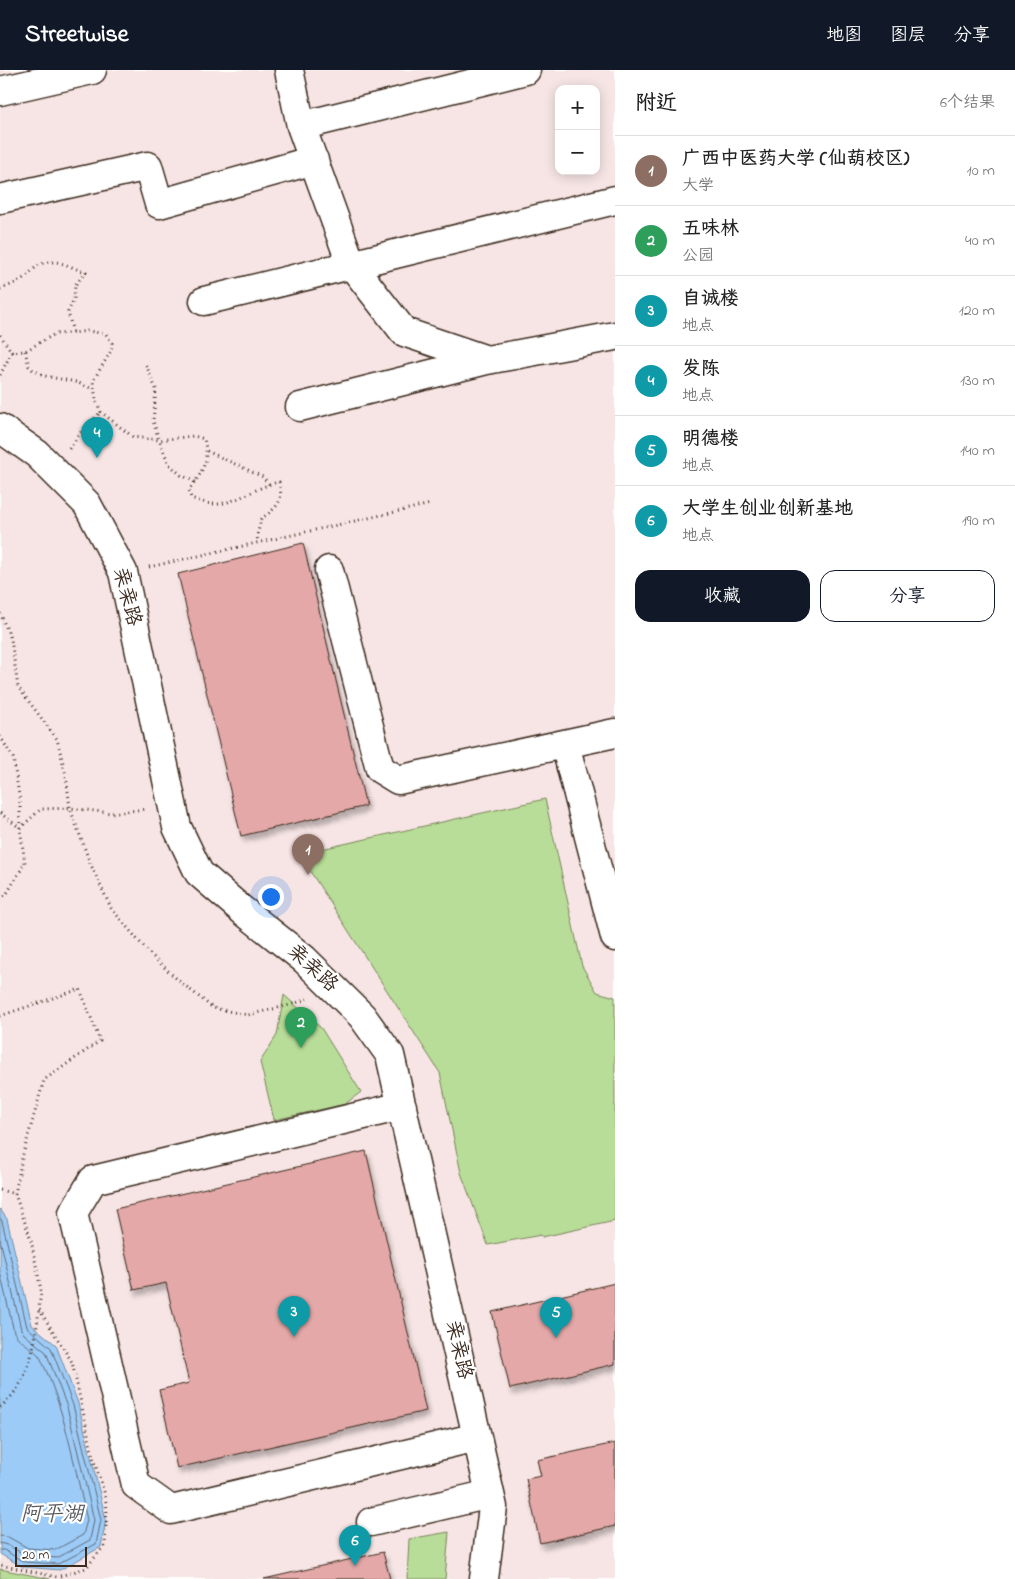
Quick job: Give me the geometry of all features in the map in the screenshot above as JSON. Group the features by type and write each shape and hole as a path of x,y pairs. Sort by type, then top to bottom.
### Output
{"street":[{"path":"0,91 92,70"},
{"path":"290,70 302,126 352,264 404,332 487,360"},
{"path":"302,126 526,70"},
{"path":"0,199 148,166 159,204 314,160"},
{"path":"204,301 615,200"},
{"path":"300,407 487,360 615,336"},
{"name":"亲亲路","path":"0,428 37,454 87,504 124,572 177,827 199,873 242,910 304,958 362,1016 390,1055 493,1507 484,1579"},
{"path":"329,570 380,769 398,780 615,733"},
{"path":"565,744 615,937"},
{"path":"402,1106 93,1180 73,1213 136,1485 171,1510 477,1437"},
{"path":"371,1522 490,1494"}],"path":[{"path":"0,289 15,284 39,264 57,262 86,272 75,285 74,299 68,312 73,334"},
{"path":"12,352 25,351 54,334 73,334 88,331 106,334 112,343 111,351 93,381 93,389 101,412 133,437 159,440 194,436 204,439 207,451 204,467 189,490 191,498 205,503 218,504 279,482 282,494 276,508 261,519 257,536 258,543"},
{"path":"0,335 12,352"},
{"path":"25,351 29,366 33,370 45,376 76,382 93,389"},
{"path":"0,374 12,352"},
{"path":"146,365 156,389 153,421 169,464 181,475 196,482"},
{"path":"58,475 70,447 84,428 101,412"},
{"path":"207,451 262,477 270,484"},
{"path":"141,569 431,504"},
{"path":"0,613 11,639 18,687 57,739 66,775 70,808 90,863 111,908 148,952 178,980 213,1008 248,1015 290,1005 333,988"},
{"path":"0,736 13,758 20,801 20,828 25,863 6,895 0,897"},
{"path":"20,828 42,808 70,808 111,813 172,806"},
{"path":"0,813 20,828"},
{"path":"0,1016 80,990 100,1041 44,1080 22,1158 15,1194 33,1248 41,1290 37,1330 28,1370 11,1398 0,1407"},
{"path":"0,1190 15,1194"},
{"path":"0,1565 56,1576 86,1568 105,1545 107,1508 94,1462 72,1362 39,1309"}],"shaded area":[{"path":"0,70 615,70 615,1579 0,1579"}],"green space":[{"path":"545,799 582,966 597,992 615,997 615,1221 542,1237 541,1235 488,1245 461,1173 440,1073 299,854"},
{"path":"284,995 321,1028 361,1092 345,1104 274,1120 260,1062 277,1035"},
{"path":"449,1532 445,1579 407,1579 409,1539"},
{"path":"0,1569 50,1579 0,1579"}],"water":[{"name":"阿平湖","path":"0,1209 7,1219 32,1325 56,1345 78,1403 106,1520 101,1547 60,1570 23,1567 0,1554"}],"building":[{"path":"303,543 366,806 241,836 178,574"},
{"path":"366,1151 426,1411 177,1468 159,1390 189,1383 166,1283 134,1290 115,1209"},
{"path":"615,1283 615,1364 510,1389 492,1312"},
{"path":"615,1443 615,1526 540,1543 526,1479 541,1476 537,1460"},
{"path":"383,1552 390,1579 264,1579"}],"place":[{"name":"发陈","path":"97,458"},
{"name":"广西中医药大学 (仙葫校区)","path":"308,875"},
{"name":"五味林","path":"301,1048"},
{"name":"自诚楼","path":"294,1337"},
{"name":"明德楼","path":"556,1338"},
{"name":"大学生创业创新基地","path":"355,1566"}]}
